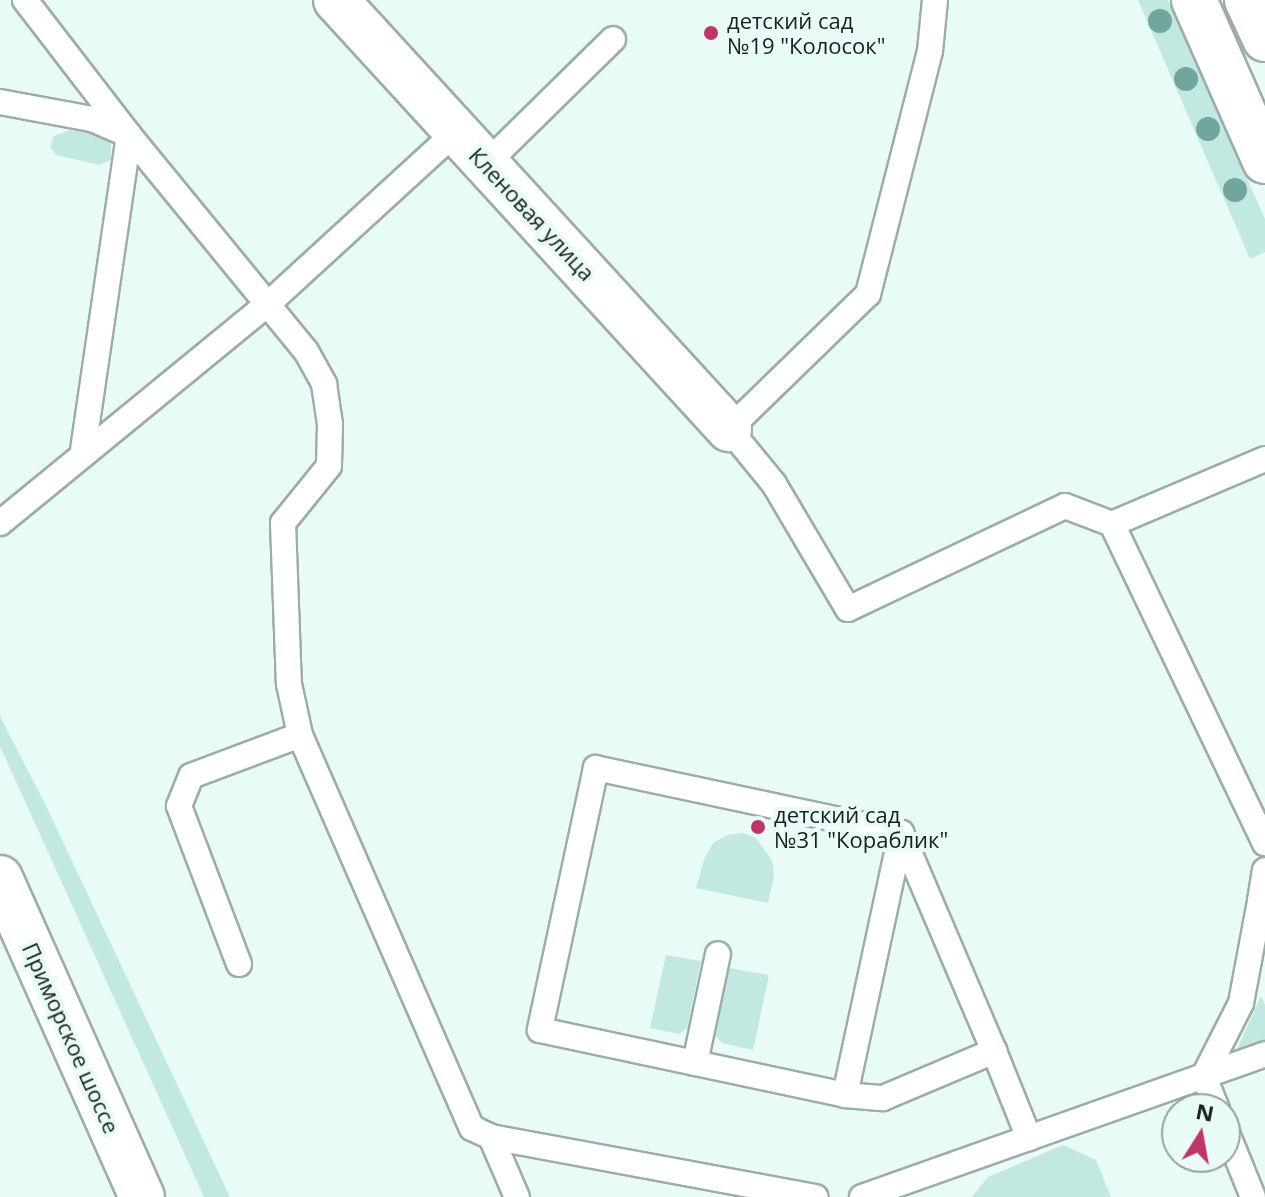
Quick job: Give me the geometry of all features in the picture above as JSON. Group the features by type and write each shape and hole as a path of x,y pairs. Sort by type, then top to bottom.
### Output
{"street":[{"name":"Кленовая улица","path":"336,0 729,429"},
{"path":"1194,0 1265,161"},
{"path":"1247,0 1265,39"},
{"name":"Приморское шоссе","path":"0,878 142,1197"}],"lane":[{"path":"25,0 129,135 306,351 324,384 330,424 329,466 283,523 289,684 300,735 472,1128 491,1137 815,1197"},
{"path":"935,0 930,51 868,294 729,429 774,484 848,609 1065,506 1112,524 1265,843"},
{"path":"486,164 613,39"},
{"path":"0,102 92,119 129,135"},
{"path":"0,523 268,304 456,132"},
{"path":"82,456 129,135"},
{"path":"1112,524 1265,459"},
{"path":"239,964 179,806 191,776 300,735"},
{"path":"901,833 596,768 540,1030 845,1095 883,1098 994,1051"},
{"path":"901,833 1029,1138"},
{"path":"845,1095 901,833"},
{"path":"1211,1093 1204,1076 1241,1003 1262,908 1265,870"},
{"path":"695,1063 718,954"},
{"path":"862,1197 1265,1054"},
{"path":"491,1137 517,1197"},
{"path":"1241,1167 1253,1197"}],"green space":[{"path":"1138,0 1168,0 1265,219 1265,252 1250,259"},
{"path":"69,130 91,133 111,144 111,160 99,165 56,155 50,147 54,136"},
{"path":"0,716 48,810 230,1197 204,1197 0,746"},
{"path":"742,833 755,837 772,860 774,875 768,903 696,888 704,860 713,843 727,835"},
{"path":"666,955 701,961 687,1028 679,1034 650,1028"},
{"path":"729,968 769,975 753,1050 722,1043 715,1036"},
{"path":"1261,996 1265,1005 1265,1041 1236,1051"},
{"path":"1063,1145 1096,1160 1111,1197 972,1197 988,1177"}],"place":[{"name":"детский сад №19 \"Колосок\"","path":"711,33"},
{"name":"детский сад №31 \"Кораблик\"","path":"758,827"}]}
